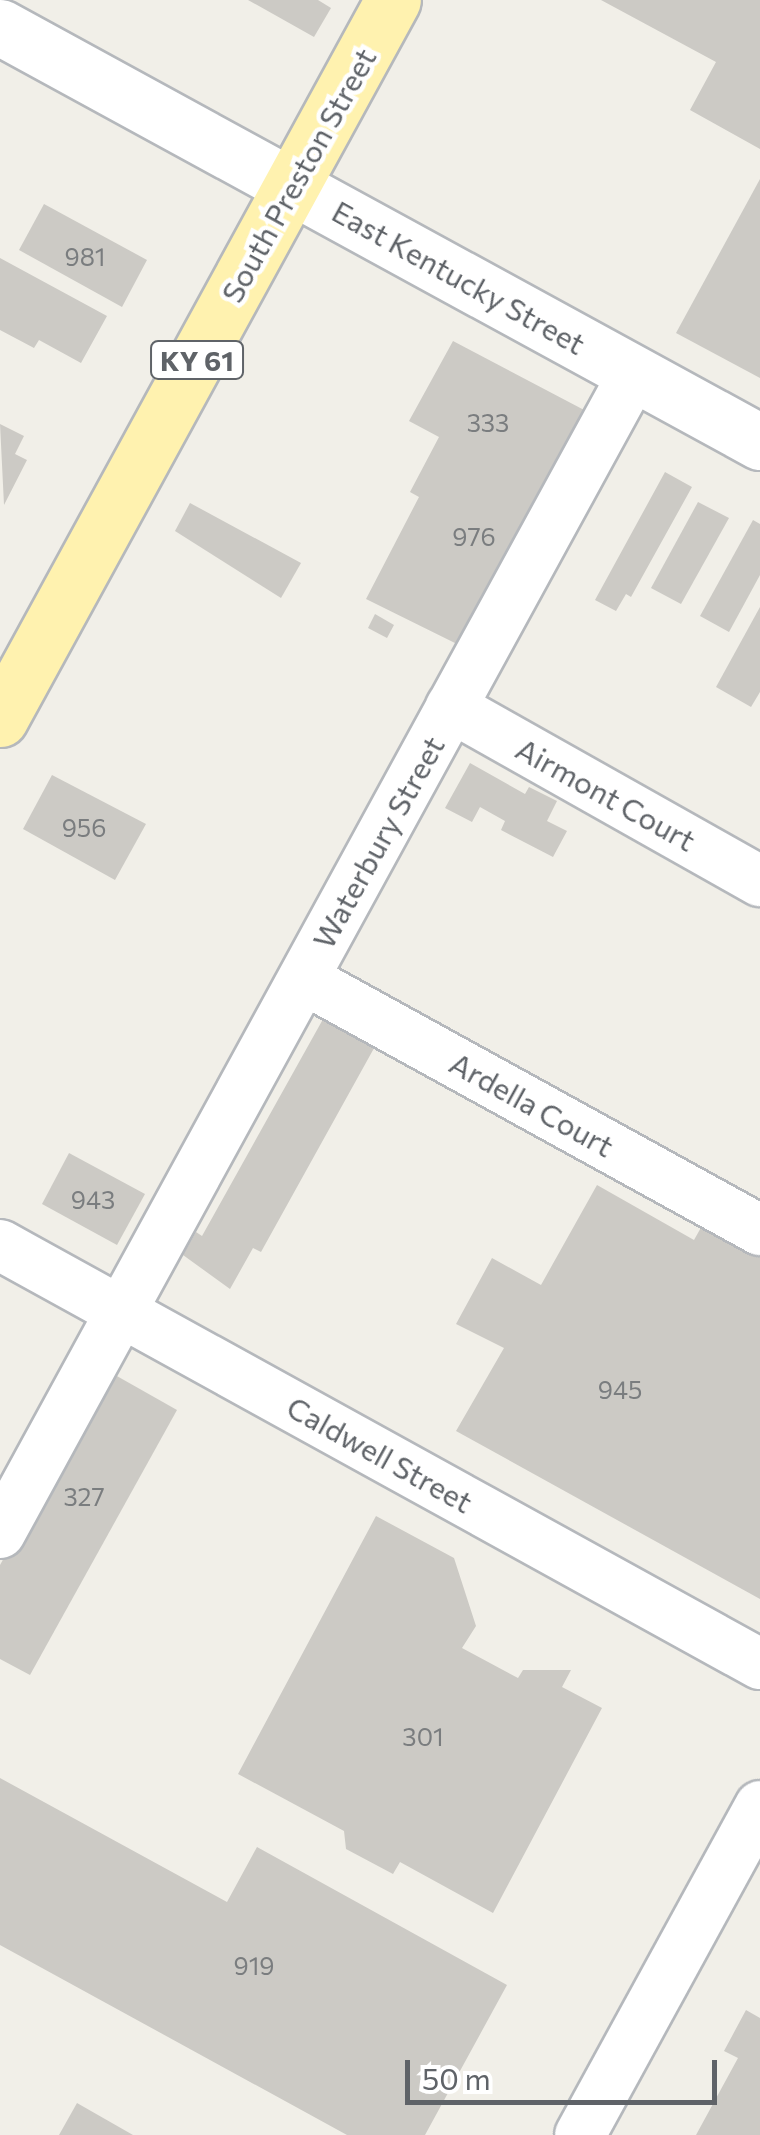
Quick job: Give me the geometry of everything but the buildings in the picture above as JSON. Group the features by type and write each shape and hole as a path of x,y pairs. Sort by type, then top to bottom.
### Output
{"main road":[{"name":"South Preston Street","path":"0,719 393,0"}],"street":[{"name":"East Kentucky Street","path":"0,27 760,442"},
{"name":"Waterbury Street","path":"0,1532 634,373"},
{"name":"Airmont Court","path":"451,707 760,881"},
{"name":"Ardella Court","path":"304,978 760,1230"},
{"name":"Caldwell Street","path":"0,1245 760,1664"},
{"path":"580,2135 760,1806"}]}
